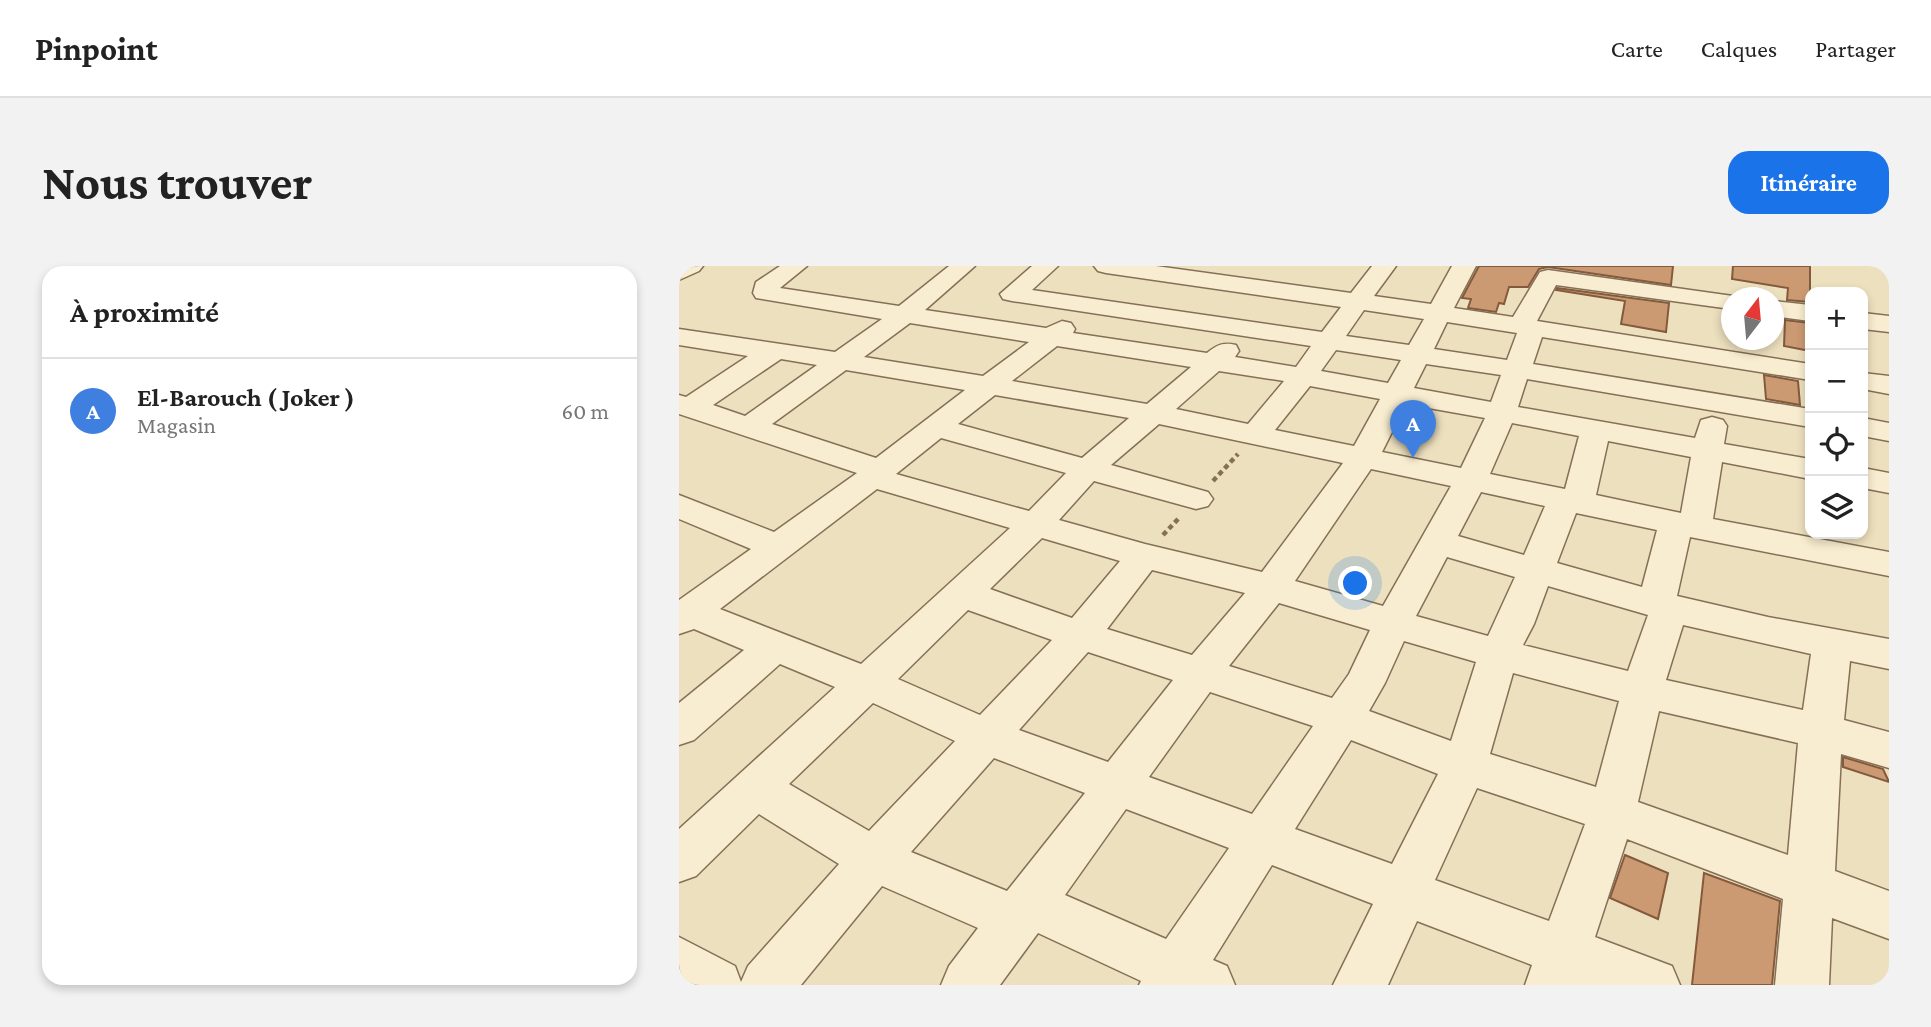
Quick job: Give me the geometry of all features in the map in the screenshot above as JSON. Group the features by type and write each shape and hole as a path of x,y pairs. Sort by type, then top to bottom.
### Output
{"street":[{"path":"679,273 691,266"},
{"path":"795,266 765,286 765,293 1303,376 1805,468"},
{"path":"749,427 904,315 963,266"},
{"path":"1046,266 1012,294 1716,400 1805,417"},
{"path":"1255,435 1303,376 1384,266"},
{"path":"968,985 1201,673 1271,587 1363,458 1464,266"},
{"path":"684,616 988,387 1090,306 1124,267 1805,371"},
{"path":"754,787 873,859 1023,912 1183,980 1264,838 1365,683 1392,625 1439,543 1501,414 1517,370 1527,327 1548,276 1721,301"},
{"path":"679,860 1035,525 1090,468 1215,362 1269,290"},
{"path":"1784,309 1805,312"},
{"path":"1132,350 1165,317"},
{"path":"1868,322 1889,324"},
{"path":"913,374 971,326"},
{"path":"679,337 741,348 776,350 1156,414 1686,525 1889,564"},
{"path":"684,406 776,350"},
{"path":"1557,968 1612,813 1663,606 1707,452 1723,358"},
{"path":"1868,381 1889,385"},
{"path":"684,406 875,473 1035,525 1144,556 1271,587 1392,625 1498,654 1643,691 1821,731 1889,750"},
{"path":"934,427 1196,499"},
{"path":"1868,428 1889,432"},
{"path":"1360,985 1402,892 1465,765 1498,654 1515,624 1537,570 1571,501 1595,431"},
{"path":"1868,479 1889,483"},
{"path":"679,506 778,547"},
{"path":"1439,543 1663,606 1889,654"},
{"path":"767,985 873,859 1080,635 1144,556"},
{"path":"961,593 1080,635 1341,718 1465,765 1612,813 1889,915"},
{"path":"684,616 775,646 867,683 988,737 1264,838 1402,892 1557,968 1653,985"},
{"path":"1802,985 1821,731 1832,644"},
{"path":"679,727 775,646"},
{"path":"679,963 716,985"}],"building":[{"path":"1479,266 1673,266 1671,285 1548,267 1539,269 1528,287 1509,287 1504,304 1499,303 1496,312 1468,308 1471,299 1462,298"},
{"path":"1733,266 1810,266 1810,287 1805,287 1805,302 1787,300 1788,288 1732,279"},
{"path":"1557,288 1669,303 1666,332 1621,324 1625,301 1556,290"},
{"path":"1785,320 1805,322 1805,350 1784,346"},
{"path":"1764,375 1798,381 1800,405 1766,399"},
{"path":"1843,757 1883,769 1889,782 1843,767"},
{"path":"1625,855 1668,873 1658,919 1610,898"},
{"path":"1704,873 1780,901 1772,985 1692,985"}],"place":[{"name":"El-Barouch ( Joker )","path":"1413,458"}]}
